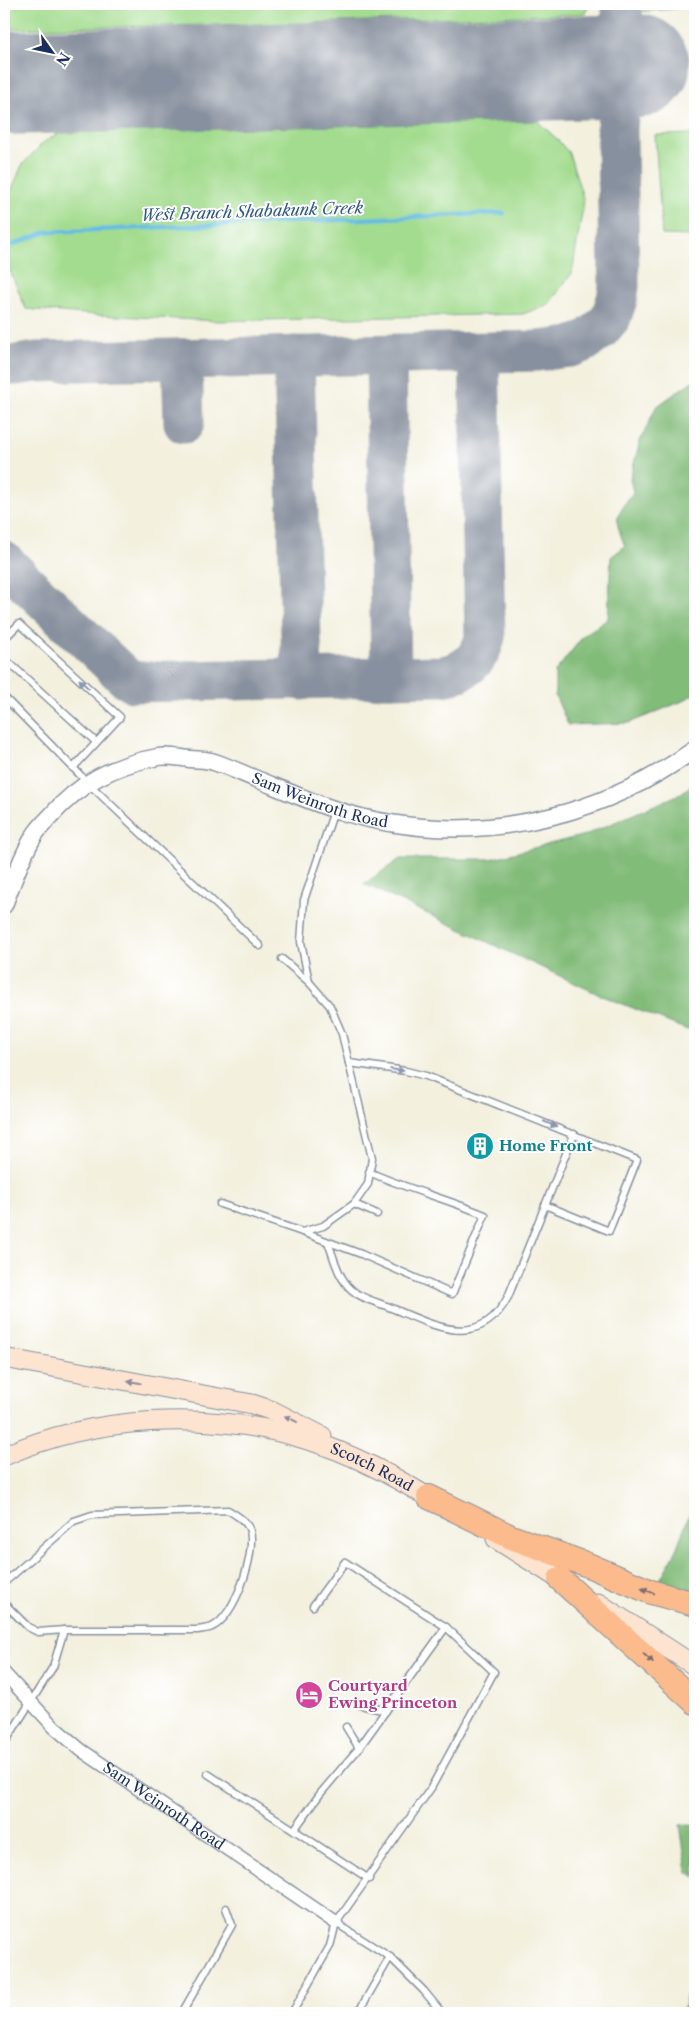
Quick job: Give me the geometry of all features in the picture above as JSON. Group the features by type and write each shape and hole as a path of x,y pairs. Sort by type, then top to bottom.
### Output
{"highway":[{"path":"429,1498 511,1537 588,1565 651,1592 695,1604"},
{"path":"560,1579 695,1702"}],"main road":[{"path":"4,1358 262,1406 331,1440 363,1461"},
{"name":"Scotch Road","path":"4,1456 50,1439 88,1429 133,1423 173,1421 213,1423 263,1429 301,1438 363,1461 429,1498 695,1666"}],"street":[{"name":"Sam Weinroth Road","path":"4,905 34,835 58,807 87,782 107,772 160,756 212,761 334,810 390,824 431,828 473,829 514,825 572,811 619,794 658,774 695,749"},
{"name":"Sam Weinroth Road","path":"4,1673 54,1727 80,1750 336,1923"}],"lane":[{"path":"4,639 19,624 120,717 73,768"},
{"path":"4,658 96,742"},
{"path":"4,698 87,782 260,946"},
{"path":"309,982 301,942 304,900 334,810"},
{"path":"282,959 309,982 330,1006 342,1034 372,1158 368,1184 354,1204 323,1226 302,1232"},
{"path":"349,1063 406,1071 426,1076 638,1160 609,1231 545,1205"},
{"path":"328,1242 338,1270 353,1291 437,1326 450,1330 470,1330 490,1320 504,1304 574,1134"},
{"path":"220,1204 361,1254 452,1294 485,1215 455,1202 391,1182 370,1172"},
{"path":"354,1204 377,1214"},
{"path":"4,1583 74,1521 92,1515 228,1510 240,1517 250,1529 252,1548 244,1580 227,1614 213,1627 197,1630 64,1630 38,1632 28,1627 4,1603"},
{"path":"292,2013 330,1946 336,1923 432,1788 494,1672 446,1627 346,1562 313,1606"},
{"path":"294,1830 386,1711 446,1627"},
{"path":"4,1744 52,1667 64,1630"},
{"path":"361,1705 386,1711"},
{"path":"346,1727 358,1748"},
{"path":"208,1774 368,1879"},
{"path":"182,2013 232,1925 226,1908"},
{"path":"336,1923 390,1957 424,1991 442,2013"},
{"path":"358,2013 390,1957"}],"green space":[{"path":"4,4 589,4 585,14 302,23 4,29"},
{"path":"639,4 695,4 695,7 639,12"},
{"path":"537,121 569,153 584,201 572,273 549,304 523,314 219,321 97,315 26,309 8,266 7,201 22,165 44,142 59,133"},
{"path":"695,134 695,236 662,235 655,135"},
{"path":"695,379 695,693 683,701 629,723 568,725 555,695 555,672 584,635 608,619 611,557 625,546 619,529 618,517 622,507 633,492 630,478 640,441 656,407"},
{"path":"695,782 695,1033 598,994 364,884 400,859 490,859 585,835 680,794"},
{"path":"695,1499 695,1591 657,1585 674,1555"},
{"path":"680,1825 695,1825 695,1877 687,1871"},
{"path":"695,1966 695,2013 682,2013"}],"waterway":[{"name":"West Branch Shabakunk Creek","path":"4,248 46,232 504,213"},
{"path":"694,2013 689,1990 695,1987"}],"taxiway":[{"path":"16,365 36,362 538,351 570,347 584,342 599,331 611,317 619,286 617,129 622,67 622,4"},
{"path":"4,76 30,82"},
{"path":"4,562 125,677 133,682 443,676 465,668 479,652 485,637 479,353"},
{"path":"386,355 391,677"},
{"path":"294,356 302,680"},
{"path":"182,359 184,423"}],"runway":[{"path":"4,83 638,66"}],"place":[{"name":"Home Front","path":"480,1146"},
{"name":"Courtyard Ewing Princeton","path":"309,1695"}]}
